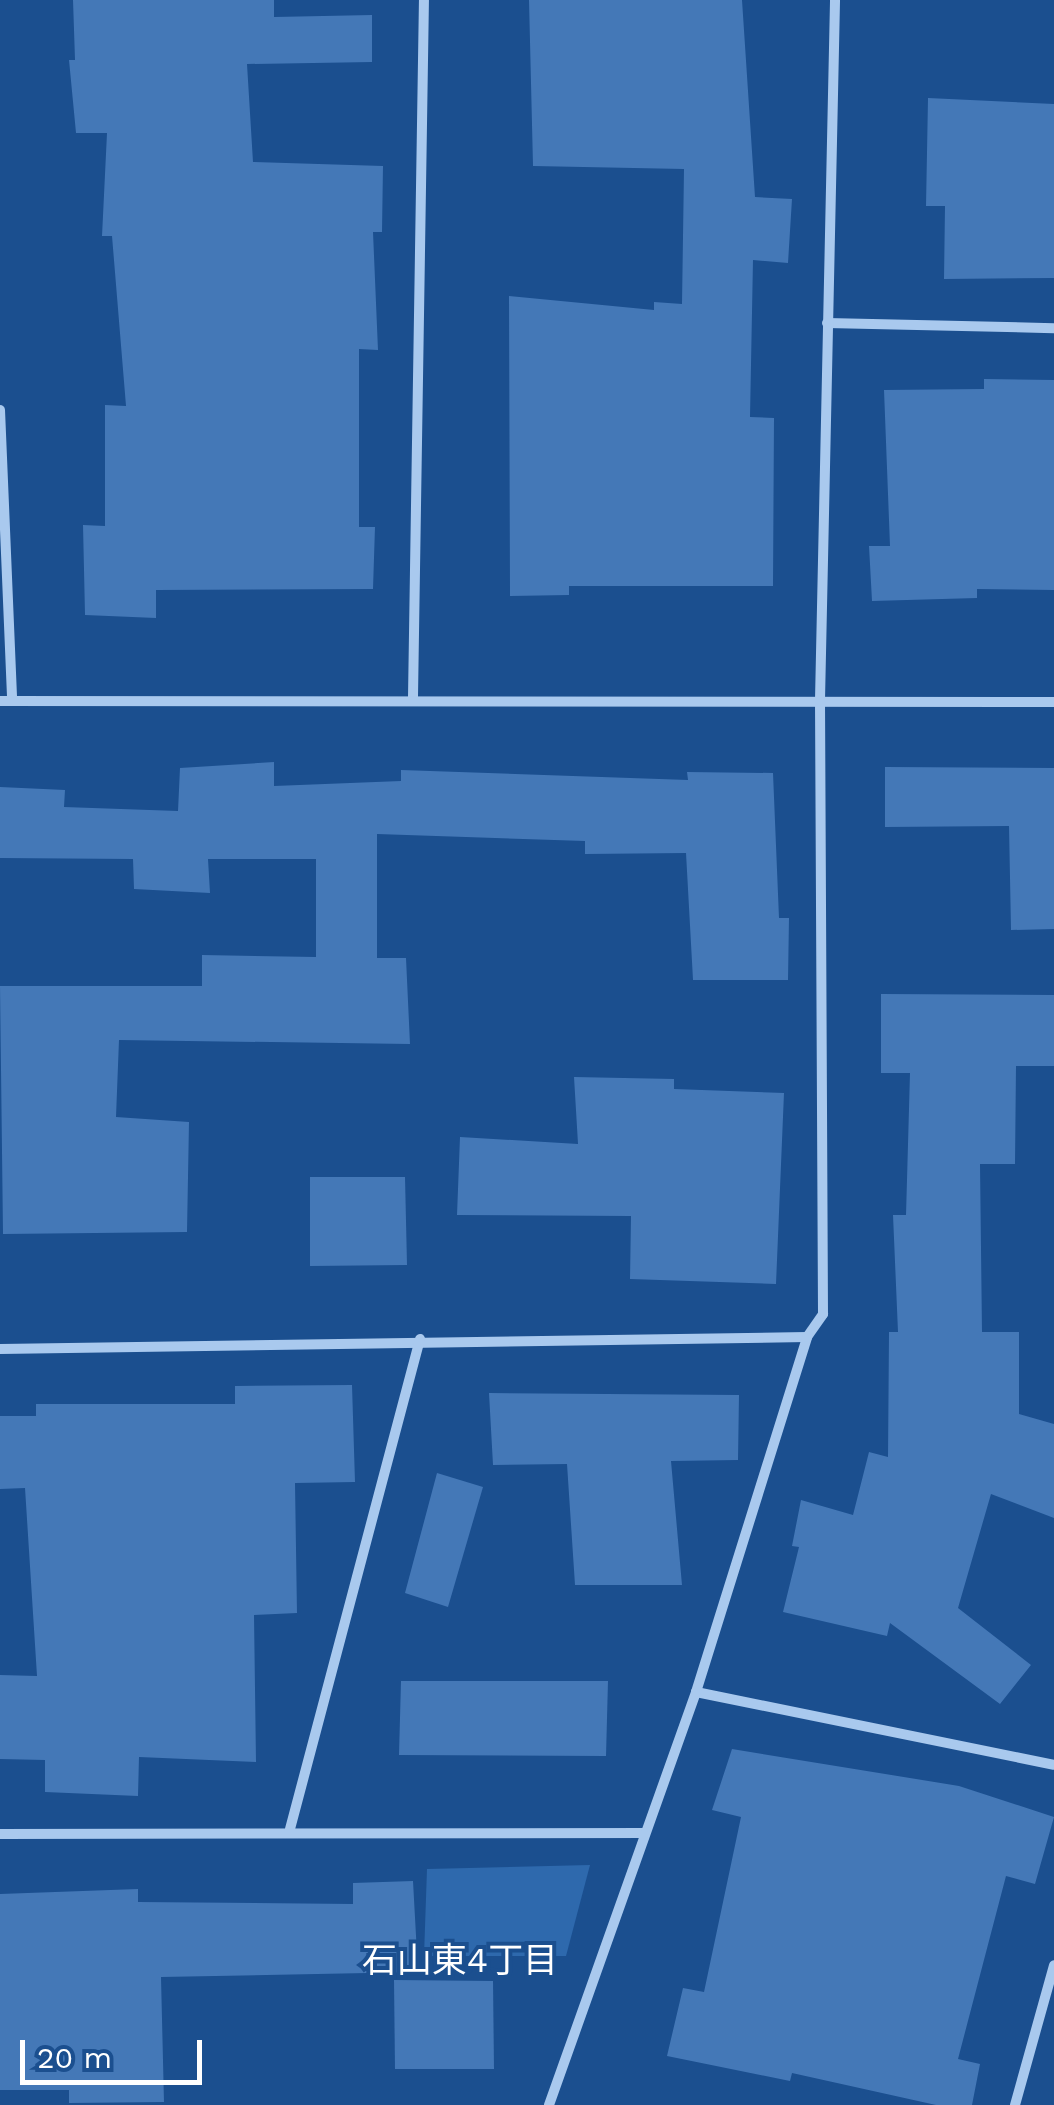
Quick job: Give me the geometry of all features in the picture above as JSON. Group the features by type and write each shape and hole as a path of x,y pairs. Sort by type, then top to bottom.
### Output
{"street":[{"path":"413,697 424,0"},
{"path":"549,2105 696,1692 807,1337 824,1314 820,700 835,0"},
{"path":"827,323 1054,328"},
{"path":"0,410 6,701 413,697 1054,702"},
{"path":"0,1350 420,1338 807,1337"},
{"path":"290,1829 420,1338"},
{"path":"696,1692 1054,1766"},
{"path":"0,1834 290,1829 645,1833"},
{"path":"1015,2105 1054,1964"}],"shaded area":[{"path":"590,1865 566,1956 424,1956 427,1869"}],"building":[{"path":"73,0 274,0 274,17 372,15 372,62 247,64 253,162 383,166 382,232 373,232 378,350 359,349 359,527 375,527 373,589 156,590 156,618 85,615 83,525 105,526 105,405 126,406 112,236 102,236 107,133 76,133 69,60 75,60"},
{"path":"529,0 742,0 755,197 792,199 788,263 753,260 750,417 774,418 773,586 569,586 569,595 510,596 509,296 654,310 654,302 682,304 684,169 533,166"},
{"path":"928,98 1054,104 1054,278 944,279 945,206 926,206"},
{"path":"984,379 1054,380 1054,590 977,589 977,598 872,601 869,546 890,546 884,390 984,389"},
{"path":"274,762 274,786 401,781 401,770 688,780 687,772 773,773 779,918 789,918 788,980 693,980 686,853 585,854 585,841 377,834 377,958 406,958 410,1044 119,1040 116,1117 189,1122 187,1232 3,1234 0,986 202,986 202,955 316,957 316,859 208,859 210,893 134,889 133,859 0,858 0,787 65,790 64,807 178,811 180,768"},
{"path":"885,767 1054,768 1054,929 1011,930 1009,826 885,827"},
{"path":"881,994 1054,995 1054,1066 1016,1066 1015,1164 980,1164 982,1332 1019,1332 1019,1414 1054,1424 1054,1518 991,1494 958,1608 1031,1665 1000,1704 890,1623 887,1636 783,1612 799,1547 792,1546 801,1500 853,1515 869,1452 888,1457 889,1332 898,1332 893,1215 906,1215 910,1073 881,1073"},
{"path":"574,1077 674,1079 674,1089 784,1093 776,1284 630,1279 631,1216 457,1215 460,1137 578,1144"},
{"path":"310,1177 405,1177 407,1265 310,1266"},
{"path":"352,1385 355,1482 295,1483 297,1613 254,1615 256,1762 139,1757 138,1796 45,1792 45,1760 0,1759 0,1675 37,1676 25,1488 0,1489 0,1416 36,1416 36,1404 235,1404 235,1386"},
{"path":"489,1393 739,1395 738,1460 671,1461 682,1585 575,1585 567,1464 493,1465"},
{"path":"437,1473 483,1487 448,1607 405,1593"},
{"path":"401,1681 608,1681 606,1756 399,1755"},
{"path":"732,1749 959,1786 1054,1817 1035,1884 1006,1876 958,2059 980,2064 972,2105 936,2105 792,2073 790,2081 667,2056 683,1988 704,1992 741,1817 712,1810"},
{"path":"413,1881 418,1972 161,1977 164,2102 69,2103 69,2090 0,2090 0,1894 138,1889 138,1902 353,1904 353,1883"},
{"path":"394,1980 493,1981 494,2069 395,2069"}],"district":[{"name":"石山東4丁目","path":"460,1960"}]}
